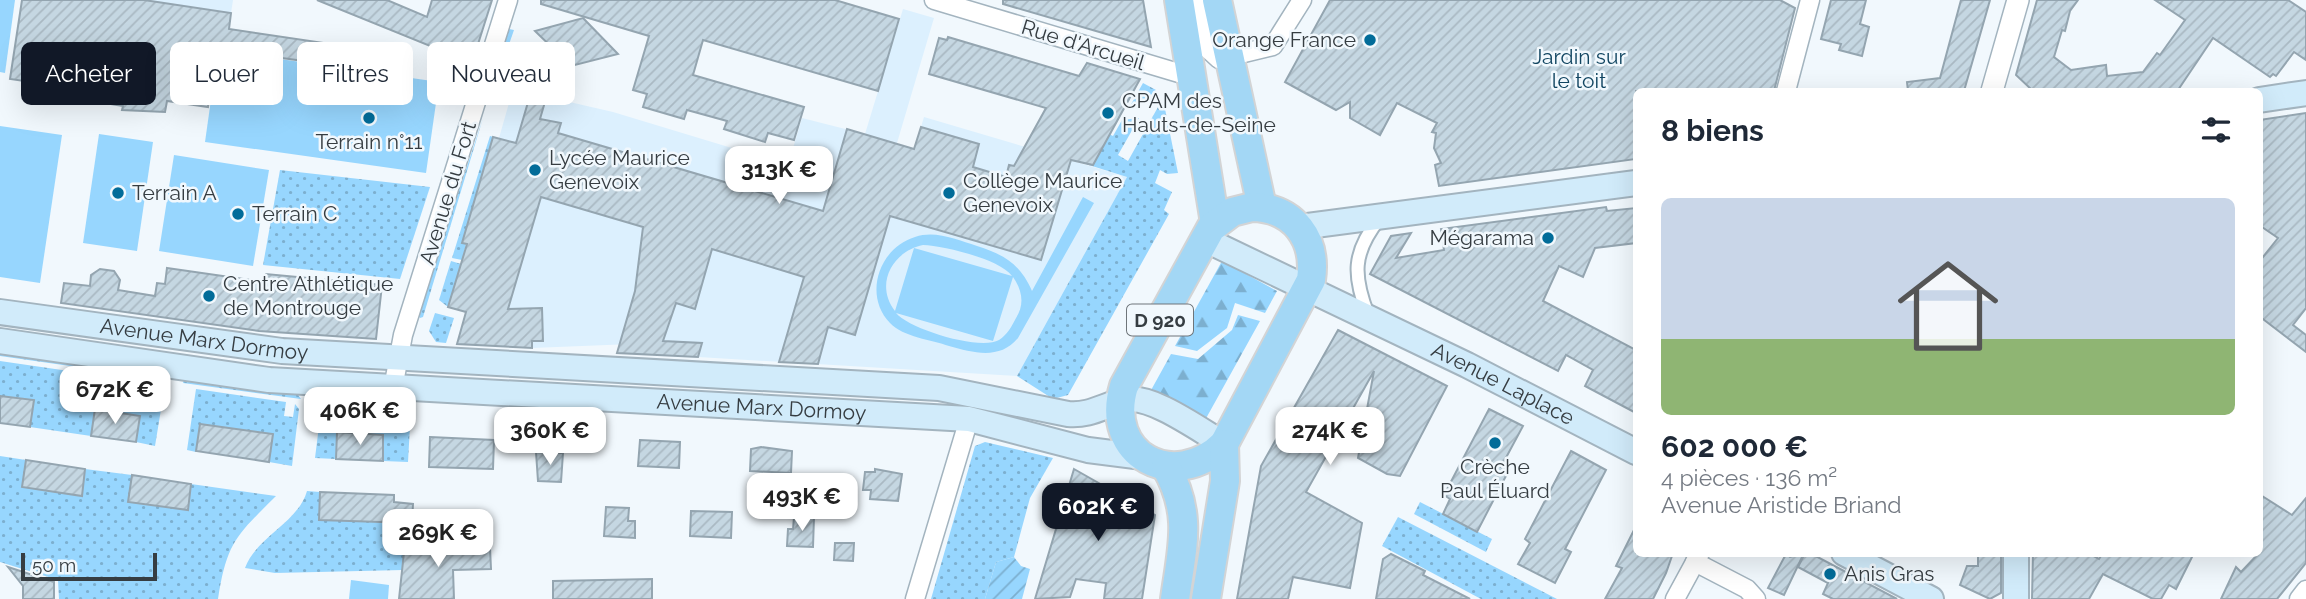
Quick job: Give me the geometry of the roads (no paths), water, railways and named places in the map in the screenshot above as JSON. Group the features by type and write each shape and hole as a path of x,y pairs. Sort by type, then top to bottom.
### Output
{"main road":[{"path":"1154,462 1201,462 1224,444 1307,288 1312,271 1312,252 1300,227 1284,214 1262,207 1241,208 1210,231 1192,77 1179,0"},
{"path":"1217,0 1262,207"},
{"path":"2263,99 2306,93"},
{"path":"1300,227 1633,183"},
{"name":"Avenue Laplace","path":"1210,231 1307,288 1633,451"},
{"name":"D 920","path":"1119,402 1124,386 1210,231"},
{"name":"Avenue Marx Dormoy","path":"0,312 247,347 939,388 1080,415 1119,402"},
{"name":"Avenue Marx Dormoy","path":"0,341 269,380 969,419 1088,450 1154,462"},
{"path":"969,419 974,395"},
{"path":"1175,599 1183,517 1179,489 1123,432 1119,402 1128,399 1146,401 1224,444"},
{"path":"1206,599 1225,481 1224,444"},
{"path":"1852,557 1931,599"},
{"path":"2016,557 2016,599"}],"street":[{"name":"Avenue du Fort","path":"393,388 399,358 508,0"},
{"name":"Rue d'Arcueil","path":"933,0 1192,77"},
{"path":"1198,0 1209,52 1217,58 1265,50 1278,42 1302,0"},
{"path":"1787,88 1810,0"},
{"path":"1993,88 2018,0"},
{"path":"1369,318 1359,289 1356,263 1359,250 1381,216"},
{"path":"915,599 969,419"},
{"path":"1675,599 1698,558 1747,589 1756,599"},
{"path":"2299,599 2306,590"}],"place":[{"name":"Orange France","path":"1370,40"},
{"name":"CPAM des Hauts-de-Seine","path":"1108,113"},
{"name":"Terrain n°11","path":"369,118"},
{"name":"Lycée Maurice Genevoix","path":"535,170"},
{"name":"Terrain A","path":"118,193"},
{"name":"Collège Maurice Genevoix","path":"949,193"},
{"name":"Terrain C","path":"238,214"},
{"name":"Mégarama","path":"1548,238"},
{"name":"Centre Athlétique de Montrouge","path":"209,296"},
{"name":"Crèche Paul Éluard","path":"1495,443"},
{"name":"Anis Gras","path":"1830,574"}],"park label":[{"name":"Jardin sur le toit","path":"1579,69"}]}
